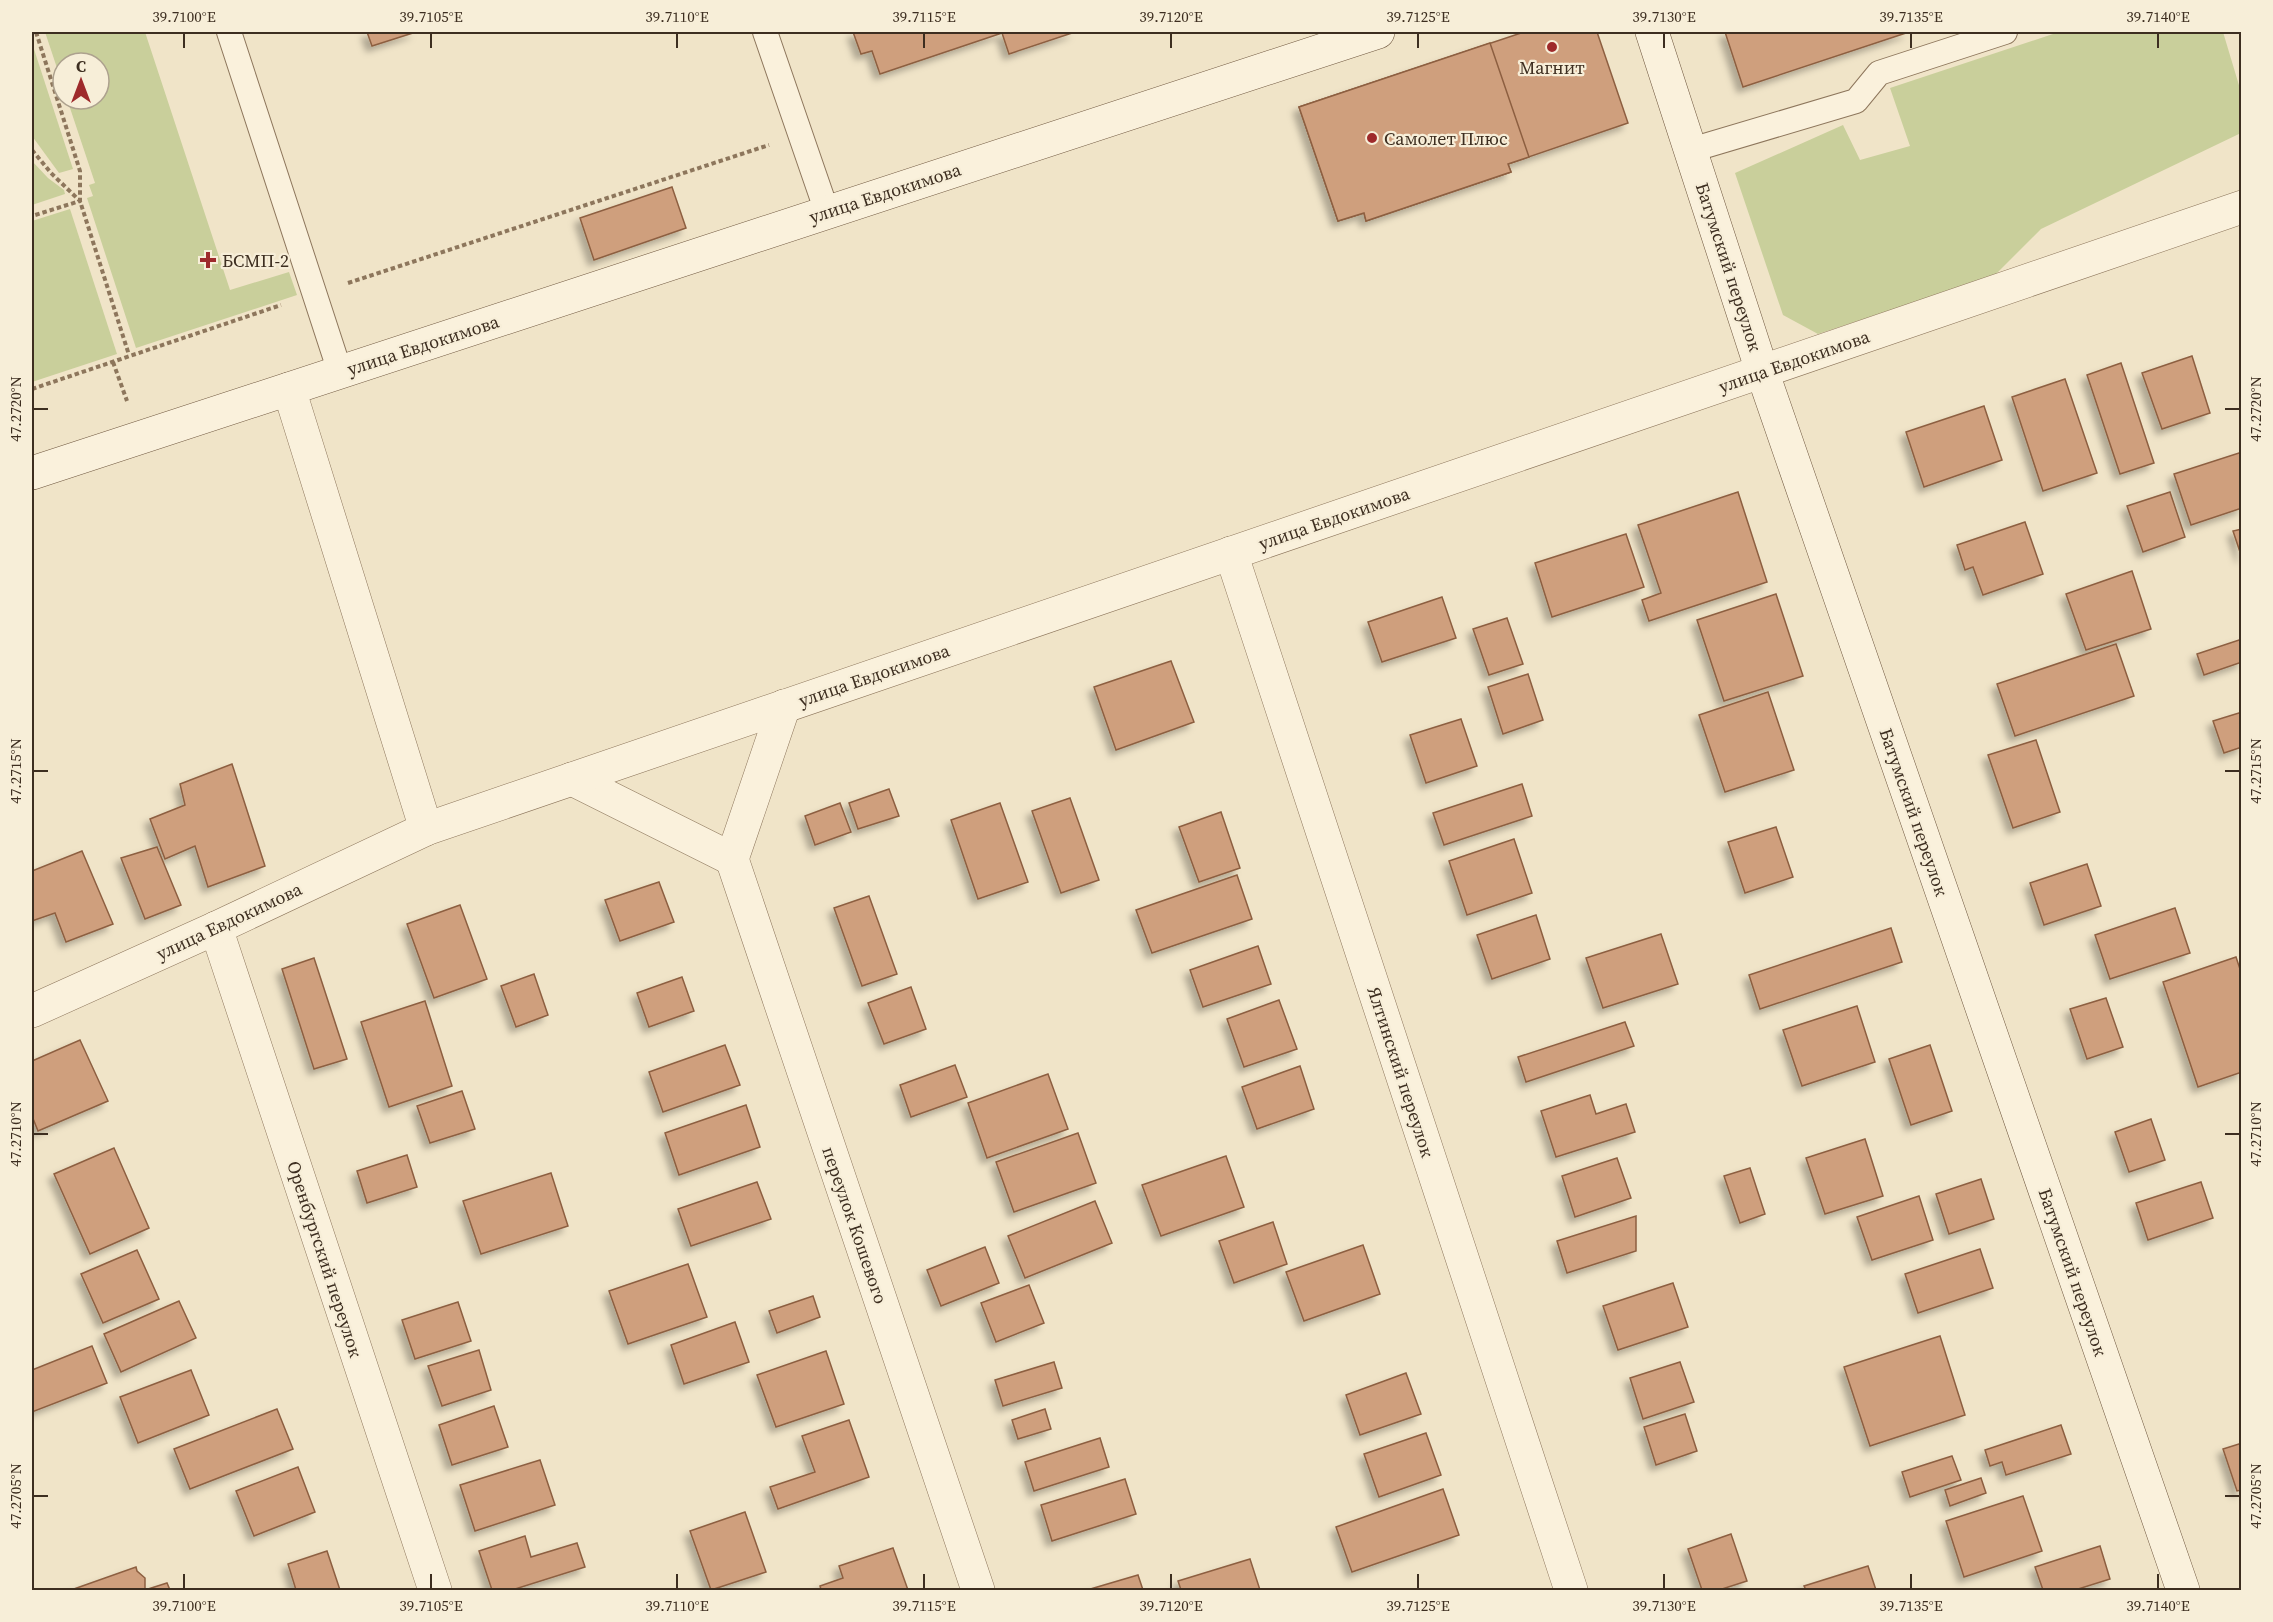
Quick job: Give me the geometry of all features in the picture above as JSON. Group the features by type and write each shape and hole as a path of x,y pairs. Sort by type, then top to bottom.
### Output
{"street":[{"name":"улица Евдокимова","path":"32,473 827,212 1343,37 1378,32"},
{"name":"Батумский переулок","path":"1652,32 1762,371 2182,1590"},
{"name":"улица Евдокимова","path":"32,1011 216,928 426,829 2241,207"},
{"path":"289,389 426,829"},
{"name":"Ялтинский переулок","path":"1231,553 1571,1590"},
{"path":"572,779 732,859 784,706"},
{"name":"переулок Кошевого","path":"732,859 978,1590"},
{"name":"Оренбургский переулок","path":"216,928 435,1590"}],"lane":[{"path":"229,32 340,372"},
{"path":"765,32 827,212"},
{"path":"1691,150 1856,101 1879,73 2006,32"}],"path":[{"path":"36,32 80,171 80,201 129,355"},
{"path":"32,389 799,135"},
{"path":"32,150 51,173 80,201"},
{"path":"32,216 80,201"}],"green space":[{"path":"45,32 145,32 230,290 289,272 297,295 136,348 87,198 93,196 89,185 95,183 71,111 111,111 111,51 51,51"},
{"path":"2059,32 2223,32 2241,92 2241,133 2041,229 1994,276 1818,334 1783,315 1735,173 1843,125 1860,160 1910,146 1890,88"},
{"path":"32,43 51,101 51,111 54,111 73,169 59,173 32,136"},
{"path":"32,161 48,178 64,190 65,194 32,205"},
{"path":"70,209 117,354 32,382 32,221"}],"building":[{"path":"367,32 416,32 372,46"},
{"path":"853,32 1075,32 1009,54 1002,33 880,74 872,51 861,54"},
{"path":"1524,32 1597,32 1628,123 1508,164 1511,172 1366,221 1364,213 1338,221 1299,107"},
{"path":"1725,32 1909,32 1743,87"},
{"path":"1490,43 1529,157 1508,164 1511,172 1366,221 1364,213 1338,221 1299,107"},
{"path":"672,187 686,228 594,260 580,218"},
{"path":"2192,356 2210,413 2162,429 2142,373"},
{"path":"2121,363 2154,463 2120,474 2087,375"},
{"path":"2065,379 2097,473 2043,491 2012,397"},
{"path":"1984,406 2002,460 1924,487 1906,432"},
{"path":"2242,452 2242,508 2191,525 2174,474"},
{"path":"1738,492 1767,582 1649,621 1642,600 1661,593 1638,525"},
{"path":"2170,492 2185,537 2143,552 2127,506"},
{"path":"2025,522 2043,574 1983,595 1973,567 1965,570 1957,545"},
{"path":"2242,529 2242,558 2233,531"},
{"path":"1626,534 1644,587 1552,617 1535,563"},
{"path":"2132,571 2151,629 2086,650 2066,594"},
{"path":"1776,594 1803,676 1724,701 1697,620"},
{"path":"1442,597 1456,638 1382,662 1368,622"},
{"path":"1507,618 1523,664 1489,675 1473,629"},
{"path":"2242,639 2242,662 2204,675 2197,654"},
{"path":"2116,644 2134,696 2015,736 1997,684"},
{"path":"1171,661 1194,722 1116,750 1094,687"},
{"path":"1528,674 1543,720 1503,734 1488,687"},
{"path":"1768,692 1794,770 1725,792 1699,715"},
{"path":"2242,712 2242,747 2224,753 2213,721"},
{"path":"1461,719 1477,766 1426,783 1410,735"},
{"path":"2036,740 2060,812 2013,828 1988,755"},
{"path":"232,764 265,866 208,887 195,846 165,859 150,819 185,805 180,784"},
{"path":"1522,784 1532,816 1444,845 1433,813"},
{"path":"889,789 899,816 858,829 849,803"},
{"path":"1070,798 1099,880 1061,893 1032,811"},
{"path":"840,803 851,832 815,845 805,816"},
{"path":"1000,803 1028,882 978,899 951,820"},
{"path":"1221,812 1240,868 1199,882 1179,827"},
{"path":"1776,827 1793,877 1745,893 1728,842"},
{"path":"1514,839 1532,893 1467,915 1449,861"},
{"path":"157,847 181,905 145,919 121,858"},
{"path":"82,851 113,924 66,942 55,913 32,921 32,871"},
{"path":"2087,864 2101,906 2044,925 2030,883"},
{"path":"1237,875 1252,919 1152,953 1136,910"},
{"path":"659,882 674,922 620,941 605,900"},
{"path":"869,896 897,974 862,986 834,908"},
{"path":"460,905 487,979 434,998 407,924"},
{"path":"2175,908 2190,953 2110,979 2095,935"},
{"path":"1536,915 1550,959 1492,979 1477,935"},
{"path":"1891,928 1902,962 1760,1009 1749,975"},
{"path":"1661,934 1678,984 1603,1008 1586,958"},
{"path":"1258,946 1271,984 1203,1007 1190,970"},
{"path":"2236,957 2242,975 2242,1072 2198,1087 2163,982"},
{"path":"314,958 347,1059 314,1069 282,969"},
{"path":"534,974 548,1015 516,1027 501,986"},
{"path":"682,977 694,1011 649,1027 637,993"},
{"path":"911,987 926,1029 884,1044 868,1003"},
{"path":"2106,998 2123,1047 2087,1059 2070,1009"},
{"path":"1279,1000 1297,1049 1244,1067 1227,1019"},
{"path":"425,1001 452,1086 389,1107 361,1022"},
{"path":"1857,1006 1875,1062 1802,1086 1783,1030"},
{"path":"1625,1022 1634,1046 1526,1082 1518,1057"},
{"path":"80,1040 108,1101 38,1131 32,1116 32,1061"},
{"path":"725,1045 740,1085 663,1112 649,1072"},
{"path":"1930,1045 1952,1111 1911,1125 1889,1059"},
{"path":"955,1065 967,1097 911,1117 900,1085"},
{"path":"1300,1066 1314,1109 1257,1129 1242,1087"},
{"path":"1048,1074 1068,1129 987,1158 968,1103"},
{"path":"462,1091 475,1129 430,1143 417,1106"},
{"path":"1590,1095 1596,1114 1626,1104 1635,1132 1556,1157 1541,1111"},
{"path":"746,1105 760,1147 679,1175 665,1133"},
{"path":"2151,1119 2165,1160 2129,1172 2115,1132"},
{"path":"1078,1133 1096,1183 1014,1212 996,1162"},
{"path":"1865,1139 1883,1196 1825,1214 1806,1158"},
{"path":"114,1148 149,1228 90,1254 54,1174"},
{"path":"407,1155 417,1187 367,1203 357,1171"},
{"path":"1226,1156 1244,1207 1161,1236 1142,1185"},
{"path":"1617,1158 1631,1198 1575,1217 1562,1176"},
{"path":"1750,1168 1765,1214 1740,1223 1724,1176"},
{"path":"551,1173 568,1226 481,1254 463,1201"},
{"path":"1981,1179 1994,1219 1949,1234 1936,1194"},
{"path":"757,1182 771,1219 691,1246 678,1209"},
{"path":"2201,1182 2213,1218 2148,1240 2136,1203"},
{"path":"1919,1196 1933,1240 1872,1260 1857,1217"},
{"path":"1095,1201 1112,1243 1025,1278 1008,1236"},
{"path":"1636,1216 1636,1251 1567,1273 1557,1241"},
{"path":"1273,1222 1287,1264 1234,1283 1219,1241"},
{"path":"1363,1245 1380,1294 1304,1321 1286,1272"},
{"path":"985,1247 999,1283 941,1306 927,1270"},
{"path":"1980,1249 1993,1288 1918,1313 1905,1274"},
{"path":"137,1250 159,1299 103,1323 81,1274"},
{"path":"688,1264 707,1317 628,1344 609,1291"},
{"path":"1673,1283 1688,1327 1618,1350 1603,1306"},
{"path":"1029,1285 1044,1323 996,1342 981,1303"},
{"path":"813,1296 820,1317 777,1333 769,1311"},
{"path":"179,1301 196,1338 121,1372 104,1334"},
{"path":"458,1302 471,1341 415,1359 402,1320"},
{"path":"735,1322 749,1362 684,1384 671,1345"},
{"path":"1940,1336 1965,1415 1870,1446 1844,1367"},
{"path":"92,1346 107,1383 32,1412 32,1370"},
{"path":"479,1350 491,1390 442,1406 428,1366"},
{"path":"826,1351 844,1404 776,1427 757,1375"},
{"path":"1054,1362 1062,1388 1003,1406 995,1380"},
{"path":"1680,1362 1694,1402 1643,1419 1630,1378"},
{"path":"191,1370 209,1415 138,1443 120,1397"},
{"path":"1406,1373 1421,1414 1360,1435 1346,1395"},
{"path":"494,1406 508,1447 452,1465 439,1425"},
{"path":"277,1409 293,1449 190,1489 174,1449"},
{"path":"1045,1409 1051,1429 1018,1439 1012,1420"},
{"path":"1685,1414 1697,1451 1656,1465 1644,1427"},
{"path":"849,1420 869,1477 778,1509 770,1487 815,1472 802,1436"},
{"path":"2061,1425 2071,1454 2006,1475 2002,1462 1990,1466 1985,1450"},
{"path":"1426,1433 1441,1475 1379,1497 1364,1454"},
{"path":"1100,1438 1109,1467 1034,1491 1025,1462"},
{"path":"2242,1443 2242,1490 2237,1491 2223,1449"},
{"path":"1952,1456 1961,1480 1910,1497 1902,1472"},
{"path":"540,1460 555,1505 475,1531 460,1485"},
{"path":"298,1467 315,1512 254,1536 236,1491"},
{"path":"1981,1478 1986,1493 1950,1506 1945,1490"},
{"path":"1125,1479 1136,1514 1052,1541 1041,1505"},
{"path":"1443,1489 1459,1535 1352,1572 1336,1527"},
{"path":"2023,1496 2042,1551 1964,1577 1946,1521"},
{"path":"745,1512 766,1572 711,1590 690,1531"},
{"path":"1731,1534 1747,1581 1719,1590 1702,1590 1688,1549"},
{"path":"525,1536 531,1557 577,1543 585,1567 512,1590 492,1590 479,1551"},
{"path":"2100,1546 2110,1579 2075,1590 2043,1590 2035,1567"},
{"path":"893,1548 908,1590 821,1590 820,1586 843,1578 839,1566"},
{"path":"327,1551 340,1590 296,1590 288,1564"},
{"path":"1250,1559 1260,1590 1181,1590 1178,1581"},
{"path":"1868,1566 1876,1590 1806,1590 1804,1586"},
{"path":"136,1567 145,1578 145,1590 71,1590"},
{"path":"1138,1575 1143,1590 1087,1590"},
{"path":"167,1583 170,1590 145,1590"}],"place":[{"name":"Магнит","path":"1552,47"},
{"name":"Самолет Плюс","path":"1372,138"},
{"name":"БСМП-2","path":"208,260"}]}
